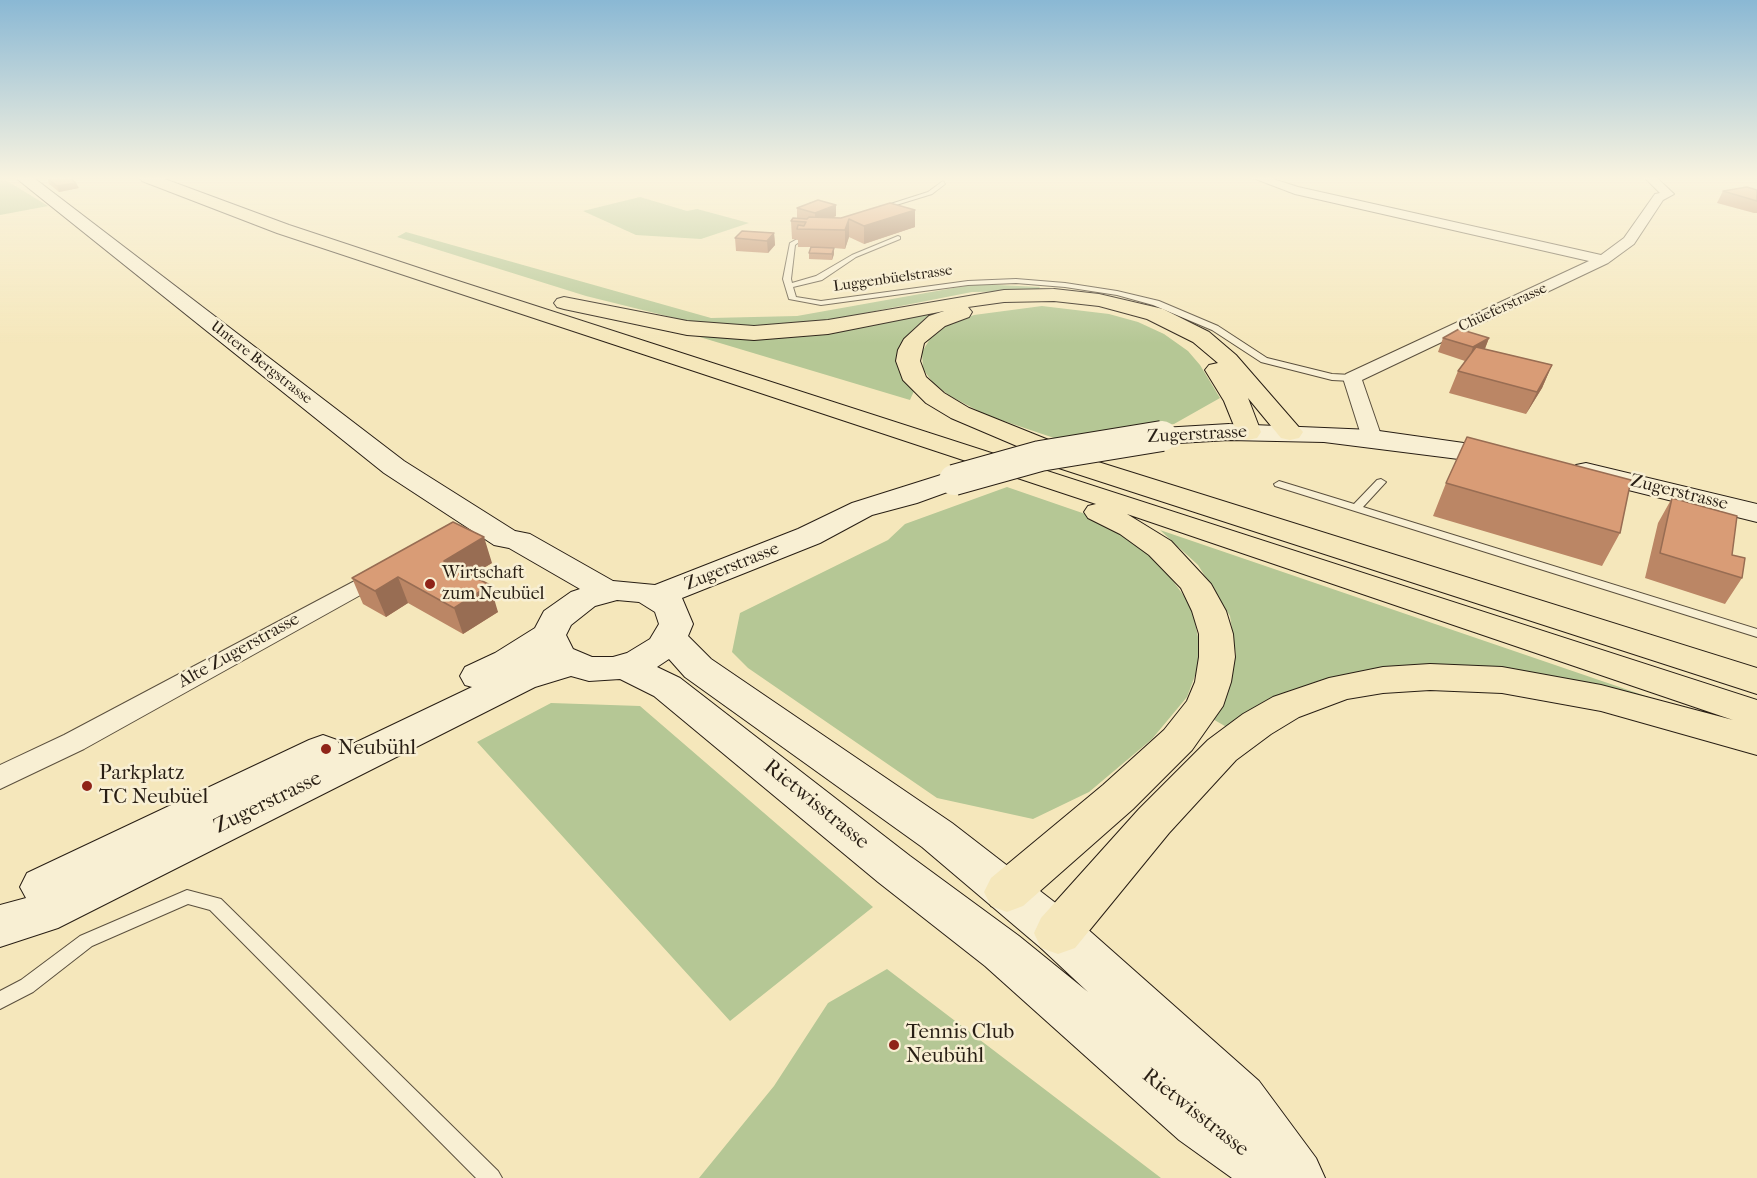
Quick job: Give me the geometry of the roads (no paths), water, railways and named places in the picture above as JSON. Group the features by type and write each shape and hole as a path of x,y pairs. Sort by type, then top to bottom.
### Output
{"highway":[{"path":"298,233 1193,526 1757,714"},
{"path":"344,233 553,301 1101,471 1757,681"},
{"path":"553,301 687,328 754,333 828,327 1004,296 1054,296 1099,300 1155,314 1201,337 1228,360 1290,432"},
{"path":"1101,471 980,422 935,398 915,380 909,368 908,356 915,339 930,325 951,315 1005,304 1070,303 1127,313 1171,331 1200,352 1229,387 1248,432"},
{"path":"800,399 849,424 1059,495 1114,519 1146,537 1169,556 1195,584 1209,611 1216,634 1216,669 1207,699 1196,717 1178,740 1118,797 1007,892"},
{"path":"1058,933 1154,821 1222,750 1257,724 1286,707 1342,687 1383,680 1430,676 1502,680 1601,698 1757,741"}],"main road":[{"name":"Untere Bergstrasse","path":"94,233 394,467 467,527 519,541 607,591"},
{"name":"Zugerstrasse","path":"667,618 710,600 898,506 907,497 954,480 1040,456 1161,436 1290,432 1372,438 1494,456 1757,513"},
{"name":"Zugerstrasse","path":"1544,466 1757,526"},
{"name":"Untere Bergstrasse","path":"505,538 506,548 550,586 560,637"},
{"path":"628,590 667,618 652,655 625,667 589,669 560,637 583,599 607,591 628,590"},
{"name":"Rietwisstrasse","path":"667,618 698,668 937,835 1058,933 1240,1100 1296,1178"},
{"name":"Zugerstrasse","path":"0,913 27,895 560,637"},
{"name":"Zugerstrasse","path":"0,926 41,914 522,678 560,637"},
{"name":"Rietwisstrasse","path":"625,667 667,687 1002,951 1199,1120 1281,1178"},
{"path":"1007,892 1002,951 1058,933"}],"street":[{"path":"1484,233 1603,260"},
{"name":"Chüeferstrasse","path":"1352,378 1603,260 1629,241 1634,233"},
{"path":"1352,378 1372,438"},
{"name":"Alte Zugerstrasse","path":"0,778 84,736 405,561"}],"lane":[{"name":"Luggenbüelstrasse","path":"898,238 854,256 819,278 789,286 793,299 821,303 938,285 993,282 1065,285 1117,293 1156,303 1215,328 1253,354 1270,362 1332,377 1352,378"},
{"path":"789,286 787,279 792,244 799,240"},
{"path":"1356,508 1381,482"},
{"path":"1279,484 1757,633"},
{"path":"0,1000 27,986 86,941 187,897 215,903 491,1178"}],"place":[{"name":"Wirtschaft zum Neubüel","path":"430,584"},
{"name":"Neubühl","path":"326,749"},
{"name":"Parkplatz TC Neubüel","path":"87,786"},
{"name":"Tennis Club Neubühl","path":"894,1045"}]}
